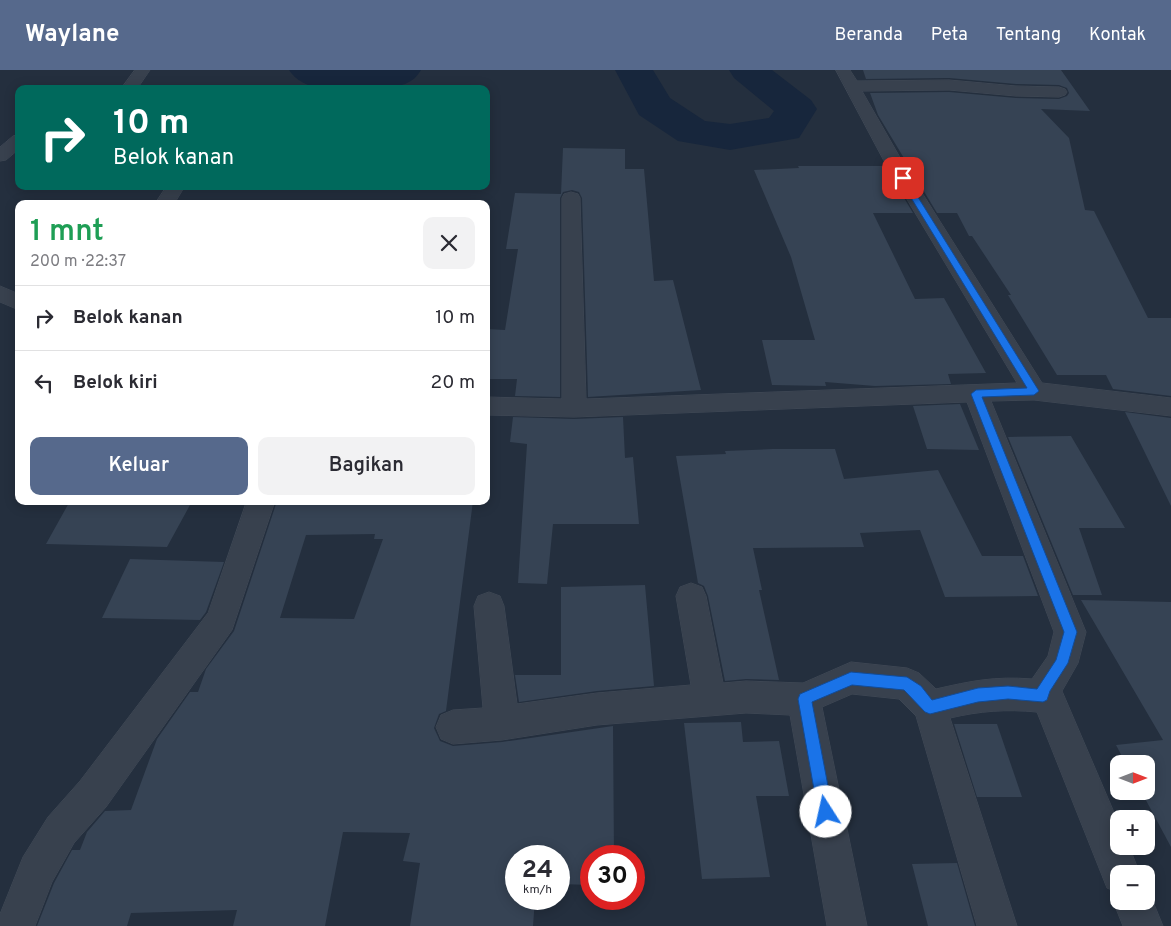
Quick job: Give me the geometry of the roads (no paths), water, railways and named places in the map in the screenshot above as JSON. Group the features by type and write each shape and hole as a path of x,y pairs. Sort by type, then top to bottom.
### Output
{"street":[{"path":"132,85 143,70"},
{"path":"847,78 1016,91 1060,92"},
{"path":"847,78 892,161 1034,391"},
{"path":"0,156 15,143"},
{"path":"571,198 574,408"},
{"path":"0,293 15,301"},
{"path":"490,406 574,408 1034,391 1171,407"},
{"path":"930,708 978,695 1008,693 1043,696 1044,689 1062,663 1070,632 976,394"},
{"path":"15,926 37,871 62,830 93,794 220,620 260,505"},
{"path":"691,596 710,700"},
{"path":"488,606 502,723"},
{"path":"453,727 502,723 597,709 746,696 804,699 851,678 907,684 916,691 930,708 997,926"},
{"path":"1044,689 1117,865"},
{"path":"804,699 847,926"},
{"path":"1136,910 1143,926"}],"waterway":[{"path":"308,70 334,80 392,76 402,70"},
{"path":"634,70 654,106 693,132 730,137 784,129 796,109 748,70"}]}
